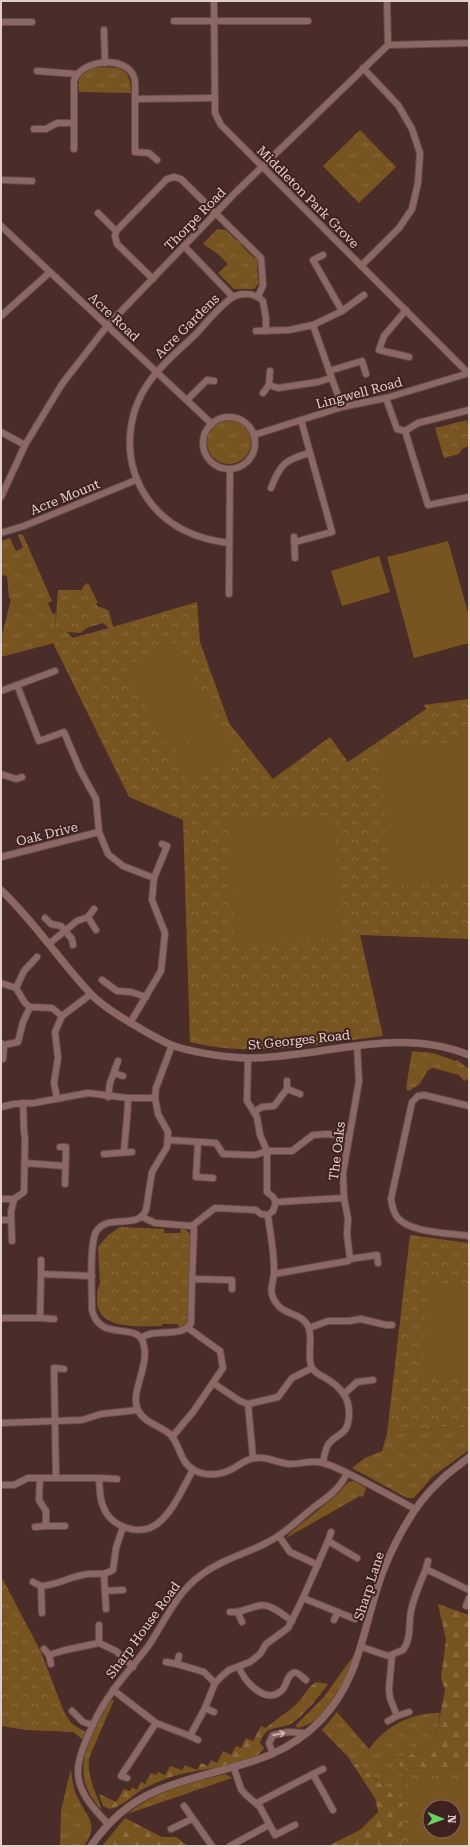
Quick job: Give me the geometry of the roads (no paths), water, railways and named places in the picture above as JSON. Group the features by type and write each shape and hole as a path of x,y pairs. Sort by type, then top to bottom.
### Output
{"street":[{"name":"Middleton Park Grove","path":"214,1 215,113 221,125 468,373"},
{"path":"387,1 388,45 469,43"},
{"path":"174,21 308,21"},
{"path":"1,22 32,22"},
{"path":"104,30 105,63"},
{"name":"Thorpe Road","path":"1,497 25,445 62,384 107,326 262,167 388,45"},
{"path":"37,71 76,74 92,64 105,63 118,64 128,68 134,77 135,152 149,153 157,160"},
{"path":"361,266 399,228 412,209 418,182 420,153 412,129 398,105 363,68"},
{"path":"74,149 74,81 76,74"},
{"path":"135,99 215,98"},
{"path":"34,129 46,129 57,123 74,123"},
{"path":"153,279 117,244 115,236 116,231 167,179 174,177 181,179 261,258 263,286 258,297"},
{"path":"1,180 32,181"},
{"path":"98,213 116,231"},
{"name":"Acre Road","path":"1,226 212,424"},
{"path":"184,246 233,297 253,294 263,301 265,306 266,331"},
{"path":"323,255 313,260 342,311"},
{"path":"1,316 49,272"},
{"path":"256,331 289,330 313,325 342,311 364,295"},
{"name":"Acre Gardens","path":"228,543 201,538 178,528 154,507 136,480 129,449 131,424 140,397 157,372 233,297"},
{"path":"406,310 384,336 379,350 409,357"},
{"path":"313,325 342,407"},
{"path":"330,371 362,361 366,374"},
{"path":"263,393 269,385 270,371"},
{"name":"Lingwell Road","path":"254,435 342,407 386,398 468,373"},
{"path":"269,385 278,388 318,382 331,378"},
{"path":"187,400 202,383 207,380 214,381"},
{"path":"386,398 397,429 405,431 418,424 469,410"},
{"path":"235,418 248,424 254,435 254,450 250,458 241,466 230,469 215,464 206,454 204,440 206,432 212,424 219,419 235,418"},
{"path":"295,558 295,539 332,532 301,420"},
{"path":"405,431 428,505 469,497"},
{"path":"1,432 25,445"},
{"path":"271,488 280,469 286,463 292,458 310,453"},
{"path":"229,594 228,543 230,469"},
{"name":"Acre Mount","path":"1,533 24,526 136,480"},
{"path":"1,692 55,671"},
{"path":"16,685 40,742 64,732 80,770 96,799 99,832 108,854 123,866 154,878"},
{"path":"1,774 16,779 22,777"},
{"name":"Oak Drive","path":"1,857 99,832"},
{"path":"130,1023 161,971 165,933 152,900 154,878 167,846 162,844"},
{"name":"St Georges Road","path":"1,890 50,943 91,994 130,1023 172,1045 204,1053 248,1058 397,1042 418,1042 442,1045 469,1055"},
{"path":"50,943 77,920 88,917 94,909"},
{"path":"88,917 96,930"},
{"path":"45,918 51,924 61,926 72,939 73,945"},
{"path":"16,988 24,970 36,957"},
{"path":"102,980 117,991 131,992 146,997"},
{"path":"1,983 16,988 25,1003 30,1007 52,1008 62,1016"},
{"path":"57,1098 54,1083 58,1058 55,1032 62,1016 91,994"},
{"path":"3,1059 2,1044 18,1042 23,1022 30,1007"},
{"path":"172,1045 156,1088 155,1098 155,1106 168,1132 168,1140 164,1154 152,1172 146,1210 142,1217 137,1220 109,1222 99,1228 94,1239 92,1310 97,1323 109,1330 132,1333 140,1338 143,1343 144,1366 135,1397 138,1410 143,1416 166,1431 172,1437 185,1462 193,1470 209,1474 224,1473 253,1458 268,1458 291,1464 309,1462 323,1463 347,1473 416,1509"},
{"name":"The Oaks","path":"349,1260 347,1234 348,1218 344,1198 343,1173 348,1137 359,1081 357,1046"},
{"path":"142,1217 155,1224 192,1226 215,1208 256,1210 261,1214 268,1215 273,1211 276,1202 267,1192 267,1151 260,1135 259,1124 247,1101 248,1058"},
{"path":"108,1097 110,1083 118,1061"},
{"path":"114,1073 123,1076"},
{"path":"254,1112 262,1107 274,1106 287,1089 287,1081"},
{"path":"287,1089 300,1094"},
{"path":"1,1107 14,1104 34,1103 88,1093 108,1097 155,1098"},
{"path":"469,1106 431,1095 418,1096 412,1102 391,1199 396,1217 407,1225 469,1236"},
{"path":"124,1152 125,1128 128,1123 128,1098"},
{"path":"1,1199 14,1199 24,1192 25,1163 23,1103"},
{"path":"168,1140 216,1143 223,1154 255,1155 267,1151 292,1150 313,1135 328,1134 348,1137"},
{"path":"196,1177 198,1143"},
{"path":"60,1147 66,1147 65,1184"},
{"path":"104,1154 132,1152"},
{"path":"25,1163 65,1166"},
{"path":"189,1176 213,1178"},
{"path":"276,1202 344,1198"},
{"path":"12,1241 15,1233 11,1220 14,1199"},
{"path":"268,1215 274,1274 271,1291 277,1305 301,1319 309,1328 312,1368 344,1394 348,1400 348,1424 342,1434 327,1446 323,1463"},
{"path":"1,1220 11,1220"},
{"path":"140,1338 151,1332 183,1331 188,1328 191,1323 194,1228 192,1226"},
{"path":"274,1274 349,1260 376,1252 378,1263"},
{"path":"40,1318 41,1260"},
{"path":"41,1274 92,1276"},
{"path":"192,1279 232,1280 232,1289"},
{"path":"1,1318 54,1319"},
{"path":"309,1328 328,1321 349,1321 361,1319 386,1325 392,1324"},
{"path":"172,1437 223,1368 220,1351 188,1328"},
{"path":"56,1478 51,1368 64,1369"},
{"path":"213,1383 240,1401 248,1404 278,1397 292,1378 312,1368"},
{"path":"344,1394 357,1382 373,1380"},
{"path":"248,1404 253,1458"},
{"path":"1,1423 82,1420 100,1414 138,1410"},
{"name":"Sharp Lane","path":"91,1846 108,1824 132,1805 153,1792 172,1784 234,1768 273,1754 290,1745 307,1732 334,1705 346,1687 362,1647 384,1571 396,1543 416,1509 440,1480 469,1457"},
{"path":"99,1478 100,1495 103,1507 108,1516 123,1527 142,1529 157,1524 170,1509 193,1470"},
{"name":"Sharp House Road","path":"108,1824 88,1800 79,1781 79,1762 100,1709 150,1643 177,1600 200,1575 230,1557 257,1547 279,1536 336,1491 347,1473"},
{"path":"1,1485 14,1485 28,1478 117,1479"},
{"path":"40,1478 39,1500 46,1511 46,1526"},
{"path":"36,1527 65,1526"},
{"path":"33,1582 41,1586 54,1585 73,1577 89,1574 104,1575 113,1570 116,1548 123,1527"},
{"path":"190,1736 216,1683 229,1670 250,1662 260,1654 266,1644 288,1628 304,1598 331,1532"},
{"path":"279,1536 290,1552 318,1565"},
{"path":"328,1542 357,1558"},
{"path":"362,1647 392,1655 403,1650 409,1638 411,1612 428,1561"},
{"path":"426,1569 469,1590"},
{"path":"104,1575 106,1609"},
{"path":"41,1586 42,1613"},
{"path":"105,1591 123,1590"},
{"path":"304,1598 355,1619"},
{"path":"466,1606 469,1598"},
{"path":"230,1612 238,1613 260,1605 275,1609 292,1621"},
{"path":"334,1620 338,1612"},
{"path":"238,1613 242,1622"},
{"path":"99,1624 99,1643"},
{"path":"50,1655 65,1650 99,1643 116,1651 133,1667"},
{"path":"44,1649 50,1655 51,1664"},
{"path":"392,1655 389,1689 390,1698 397,1716"},
{"path":"177,1664 179,1656"},
{"path":"166,1662 204,1672 216,1683"},
{"path":"239,1667 246,1681 257,1690 269,1695 276,1694 282,1690 289,1676 293,1673 297,1673 306,1680"},
{"path":"113,1690 156,1723 198,1740"},
{"path":"205,1708 214,1712"},
{"path":"72,1711 83,1722 93,1725"},
{"path":"388,1722 397,1716 409,1712"},
{"path":"114,1772 124,1777 156,1723"},
{"path":"273,1754 269,1743 273,1735 288,1732 307,1732"},
{"path":"234,1768 241,1789 245,1794 257,1802 274,1835 295,1825"},
{"path":"257,1802 323,1769"},
{"path":"313,1774 332,1810"},
{"path":"184,1806 212,1846"},
{"path":"171,1829 192,1819"},
{"path":"230,1846 269,1825"}]}
